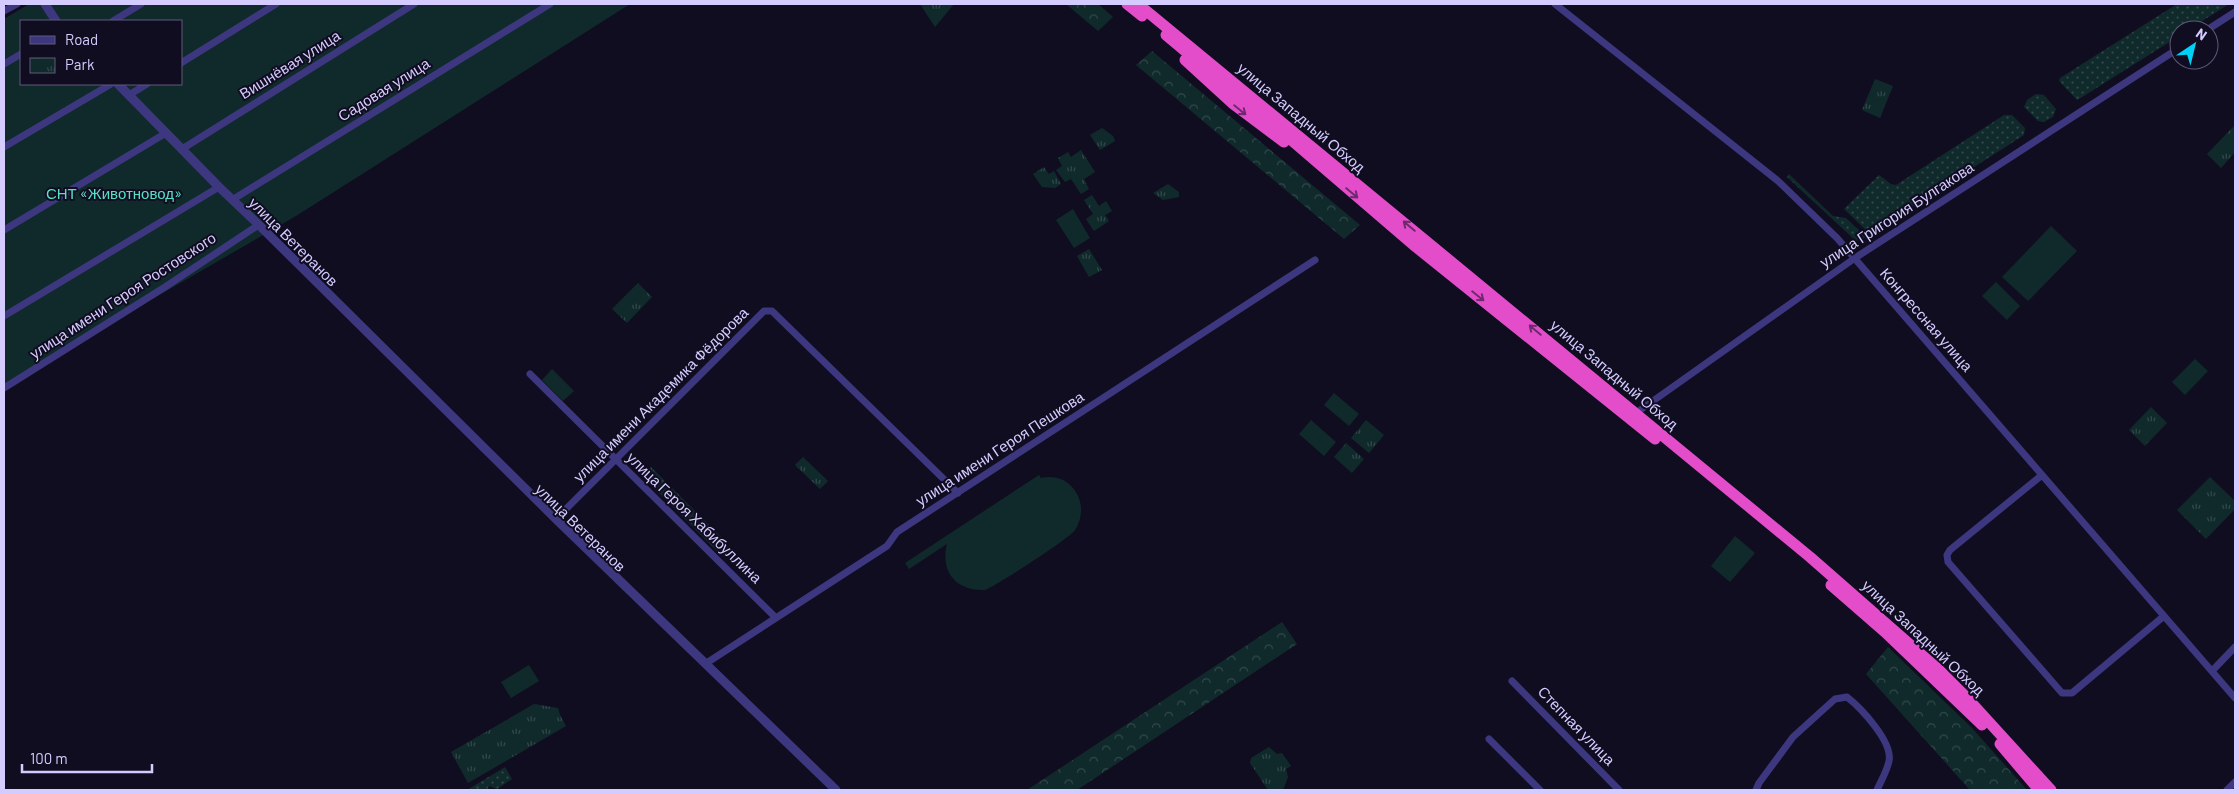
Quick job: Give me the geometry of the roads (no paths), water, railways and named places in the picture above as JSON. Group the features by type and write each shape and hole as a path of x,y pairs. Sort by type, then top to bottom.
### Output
{"highway":[{"name":"улица Западный Обход","path":"1127,4 1423,253 1773,534 1885,632 1961,704 1988,730 2039,790"},
{"name":"улица Западный Обход","path":"1138,4 1810,557 1939,670 2051,790"}],"street":[{"path":"4,12 17,4"},
{"path":"45,4 55,20"},
{"path":"115,20 141,4"},
{"path":"182,62 276,4"},
{"name":"Вишнёвая улица","path":"182,149 414,4"},
{"name":"Садовая улица","path":"232,200 550,4"},
{"name":"Конгрессная улица","path":"1555,4 1778,181 1807,207 1855,258 2235,698"},
{"path":"2219,23 2235,12"},
{"name":"улица Григория Булгакова","path":"1636,413 1855,258 2169,54"},
{"path":"4,64 20,55"},
{"path":"4,147 109,85"},
{"path":"119,85 232,200"},
{"path":"129,95 145,85"},
{"path":"4,230 166,133"},
{"path":"4,316 218,187"},
{"name":"улица Ветеранов","path":"232,200 554,523 831,790"},
{"name":"улица Ветеранов","path":"232,200 556,519 836,790"},
{"name":"улица имени Героя Ростовского","path":"4,388 165,287 257,226"},
{"name":"улица имени Героя Пешкова","path":"705,664 887,546 897,532 1315,260"},
{"name":"улица имени Академика Фёдорова","path":"556,519 758,317 768,310 786,324 958,493"},
{"name":"улица Героя Хабибуллина","path":"530,374 776,618"},
{"path":"2042,475 1950,550 1947,555 1948,562 2062,693 2072,694 2164,616"},
{"path":"2212,671 2235,647"},
{"path":"1939,670 1977,703 2058,790"},
{"name":"Степная улица","path":"1512,680 1619,790"},
{"path":"1756,790 1759,783 1793,738 1835,699 1847,697 1860,708 1886,744 1890,760 1877,790"},
{"path":"1490,739 1540,790"},
{"path":"2227,790 2235,782"}],"park label":[{"name":"СНТ «Животновод»","path":"114,194"}]}
